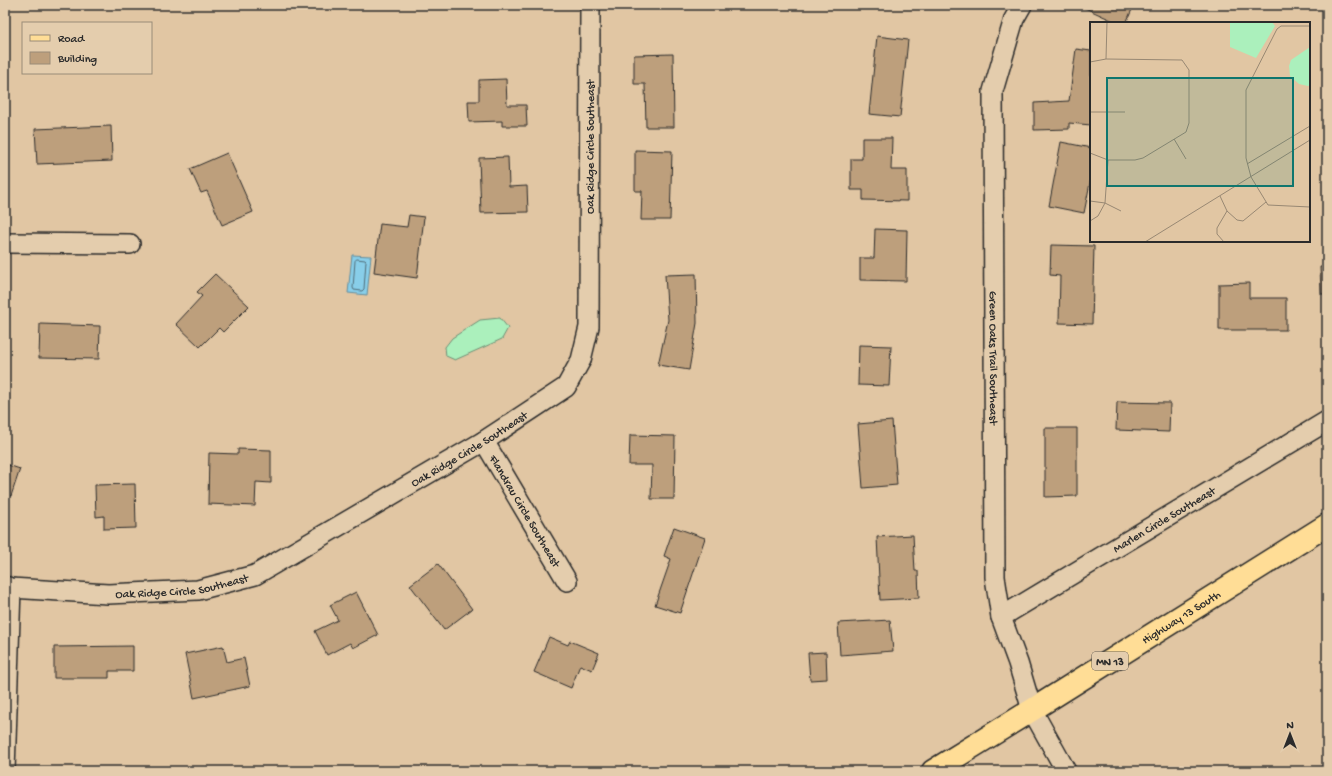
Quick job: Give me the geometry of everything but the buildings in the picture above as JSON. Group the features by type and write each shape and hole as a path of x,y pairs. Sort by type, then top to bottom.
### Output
{"main road":[{"name":"Highway 13 South","path":"932,771 1327,525"}],"street":[{"name":"Oak Ridge Circle Southeast","path":"8,587 108,594 198,590 255,576 484,440 566,387 581,360 590,327 590,5"},
{"name":"Green Oaks Trail Southeast","path":"1022,5 1014,19 994,91 996,577 1001,617 1018,662 1032,710 1066,771"},
{"path":"5,243 130,244"},
{"name":"Marlen Circle Southeast","path":"1001,617 1327,421"},
{"name":"Flandrau Circle Southeast","path":"484,440 567,581"},
{"path":"5,771 8,587"}],"green space":[{"path":"500,318 508,328 502,339 455,360 446,356 445,347 452,338 480,320"}],"water":[{"path":"352,255 371,256 367,295 348,293"}]}
